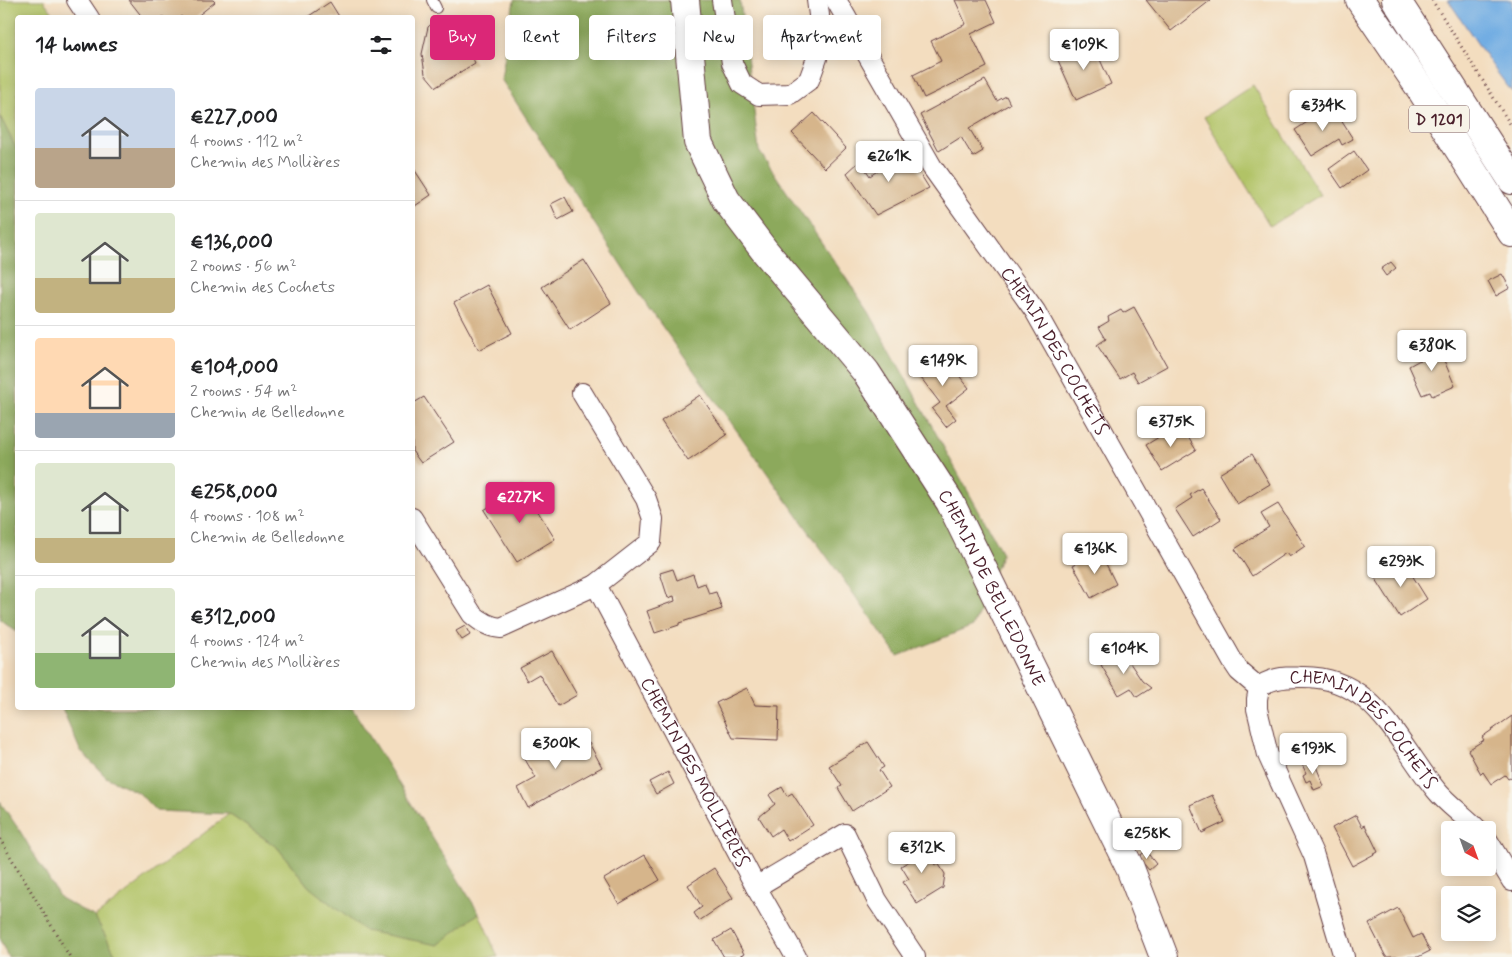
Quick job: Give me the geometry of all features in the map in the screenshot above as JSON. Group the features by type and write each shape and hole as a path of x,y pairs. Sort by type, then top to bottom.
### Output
{"main road":[{"name":"CHEMIN DE BELLEDONNE","path":"686,0 698,142 726,200 764,250 866,372 950,502 1130,868 1164,957"},
{"name":"D 1201","path":"1396,0 1512,180"},
{"name":"D 1201","path":"1362,3 1420,88 1512,233"}],"street":[{"path":"77,0 86,15"},
{"path":"722,0 732,63 742,84 759,95 790,94 809,80 817,58 819,14 817,0"},
{"name":"CHEMIN DES COCHETS","path":"836,0 932,167 1036,311 1239,671 1259,688 1275,680 1307,676 1325,678 1342,683 1356,691 1379,712 1437,791 1470,821"},
{"path":"415,523 472,614 491,627 501,628 596,586 651,542 653,519 646,499 582,393"},
{"name":"CHEMIN DES MOLLIÈRES","path":"596,586 756,887 796,957"},
{"path":"1259,688 1257,709 1268,755 1314,856 1344,957"},
{"path":"756,887 845,834 877,900 915,957"},
{"path":"1496,855 1512,882"}],"path":[{"path":"1432,0 1512,127"},
{"path":"0,839 70,957"}],"green space":[{"path":"0,0 43,0 54,15 15,15 15,148 0,116"},
{"path":"514,0 740,0 742,15 685,15 685,60 748,60 759,151 869,312 1002,553 973,626 898,656 649,308 501,79 505,55 505,60 579,60 579,15 512,15"},
{"path":"1253,85 1320,195 1270,226 1204,117"},
{"path":"0,116 15,146 15,631 0,620"},
{"path":"63,710 353,710 479,913 438,945 365,931 309,887 277,847 229,814 156,811 139,793 106,777 80,750"},
{"path":"0,802 20,831 60,898 95,917 117,957 8,957 0,940"},
{"path":"229,814 277,847 309,887 438,945 479,913 498,957 117,957 95,917"}],"water":[{"path":"1448,0 1512,0 1512,92 1496,71"}],"building":[{"path":"129,0 213,0 215,2 199,15 141,15"},
{"path":"955,0 986,0 996,22 971,34 987,67 924,98 913,75 941,61 931,41 966,24"},
{"path":"1146,0 1211,0 1171,31"},
{"path":"330,2 338,15 310,15"},
{"path":"430,25 430,60 474,60 475,63 436,87 425,74 422,54"},
{"path":"1092,42 1111,84 1076,100 1057,58"},
{"path":"985,80 997,101 1006,96 1010,104 969,128 983,151 973,157 961,137 939,151 920,115"},
{"path":"1332,106 1353,139 1342,145 1339,139 1312,156 1295,130"},
{"path":"814,113 846,148 825,168 792,133"},
{"path":"906,151 929,188 876,215 847,173 860,161 870,176"},
{"path":"1354,151 1367,170 1342,188 1329,169"},
{"path":"415,171 431,195 415,206"},
{"path":"565,197 573,212 558,220 551,204"},
{"path":"584,260 611,303 570,330 542,287"},
{"path":"1391,262 1396,268 1386,276 1381,269"},
{"path":"1502,274 1510,288 1496,296 1488,281"},
{"path":"487,285 512,333 479,350 454,303"},
{"path":"1134,307 1167,366 1138,382 1132,372 1120,379 1097,345 1106,339 1099,327 1109,321 1108,317 1121,310 1123,313"},
{"path":"1436,342 1455,386 1432,396 1430,392 1422,395 1409,366 1427,356 1424,348"},
{"path":"942,354 969,388 946,406 956,419 946,427 932,409 940,403 918,374"},
{"path":"700,395 727,435 688,461 661,421"},
{"path":"424,397 454,442 421,463 415,455 415,402"},
{"path":"1180,424 1196,450 1162,471 1146,445"},
{"path":"1252,454 1270,484 1237,504 1219,474"},
{"path":"522,486 555,539 517,562 484,510"},
{"path":"1201,488 1221,519 1193,537 1175,509 1192,498 1190,495"},
{"path":"1278,504 1305,546 1289,557 1286,553 1252,576 1235,549 1269,527 1261,514"},
{"path":"1100,552 1116,584 1091,598 1073,565"},
{"path":"1402,559 1427,599 1400,617 1374,576"},
{"path":"673,569 677,580 693,574 697,586 705,583 709,594 716,592 722,609 655,633 647,611 675,601 674,596 668,598 660,573"},
{"path":"465,626 470,635 462,640 456,631"},
{"path":"552,651 577,695 558,706 539,674 527,681 520,668"},
{"path":"1122,651 1142,681 1151,688 1137,697 1131,688 1119,695 1101,665"},
{"path":"747,688 755,705 779,706 778,740 733,738 716,703"},
{"path":"1512,716 1512,777 1508,779 1505,775 1491,784 1483,772 1481,774 1468,750 1484,740 1482,737"},
{"path":"557,737 567,755 589,743 602,767 528,808 518,788 536,778 523,756"},
{"path":"868,742 884,767 879,770 890,787 852,811 838,788 842,786 829,766"},
{"path":"1313,759 1324,786 1314,790 1310,780 1306,782 1303,775 1306,773 1302,764"},
{"path":"668,772 674,784 656,794 649,782"},
{"path":"782,787 787,796 792,793 813,825 788,841 781,829 771,836 759,817 775,804 769,795"},
{"path":"1212,795 1225,822 1202,833 1190,805"},
{"path":"1356,815 1362,827 1365,825 1378,852 1352,866 1332,828"},
{"path":"920,842 935,865 938,863 945,874 943,888 917,904 903,882 909,879 901,866 911,860 905,850"},
{"path":"1146,851 1156,864 1149,870 1138,857"},
{"path":"645,855 660,880 619,904 604,879"},
{"path":"714,868 733,898 699,921 694,913 702,907 688,885"},
{"path":"1398,908 1413,938 1421,934 1430,951 1418,957 1386,957 1369,924"},
{"path":"731,930 744,954 739,957 724,957 714,940"}]}
